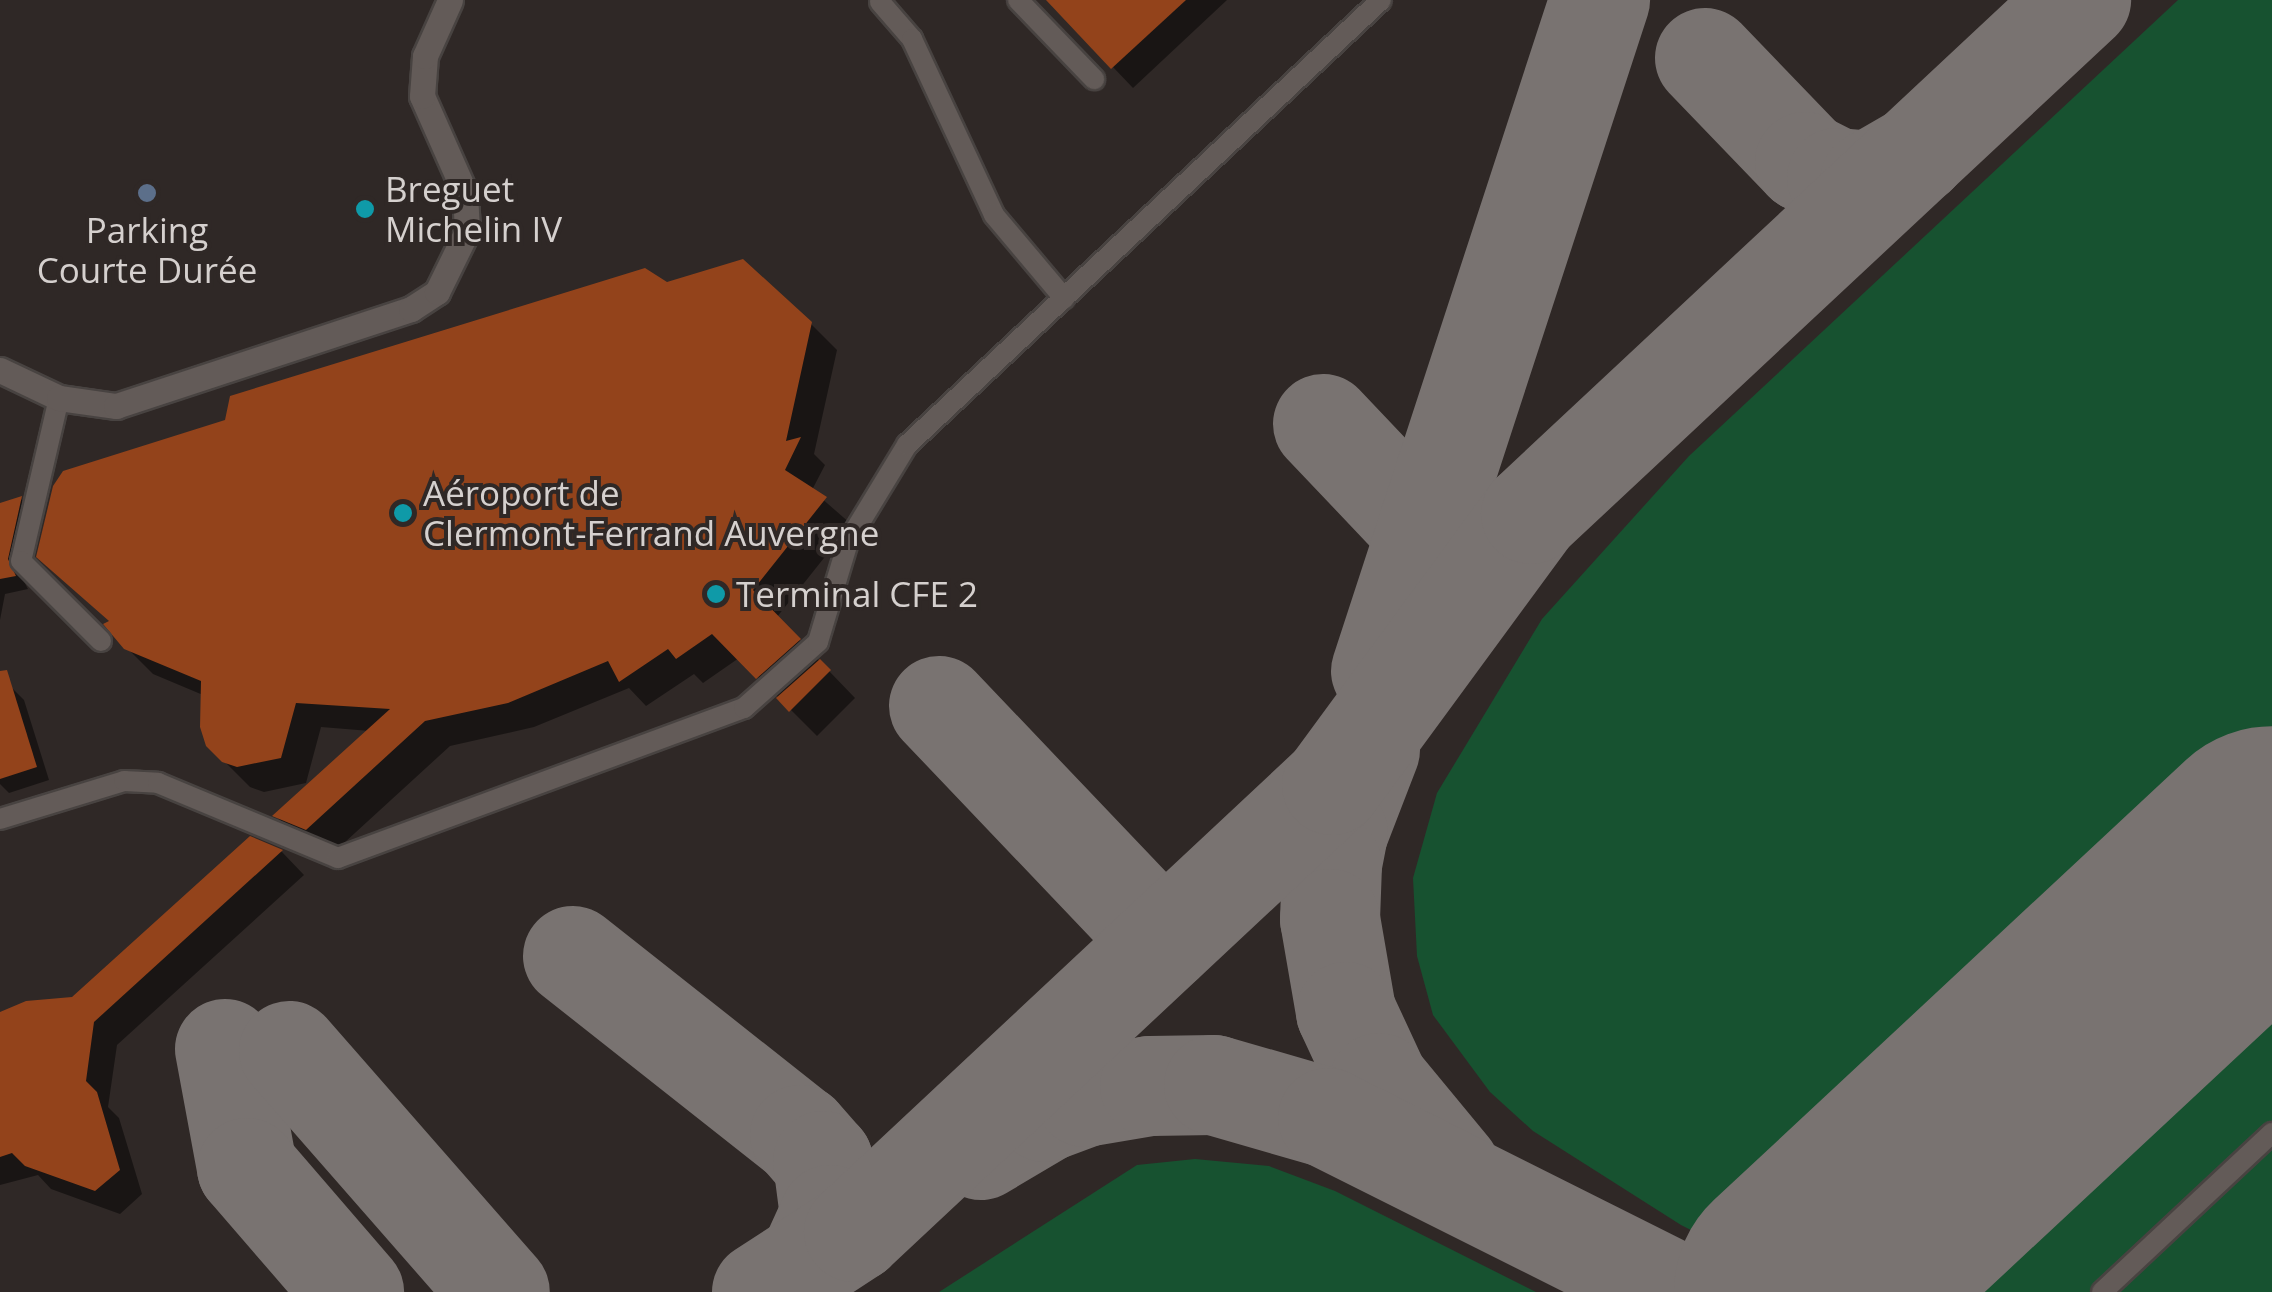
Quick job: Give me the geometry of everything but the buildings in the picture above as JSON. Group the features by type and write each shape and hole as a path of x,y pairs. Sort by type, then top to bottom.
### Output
{"street":[{"path":"0,370 59,398 116,406 393,316 437,292 467,231 465,193 422,96 425,56 450,0"}],"lane":[{"path":"1018,0 1094,79"},
{"path":"0,819 124,781 158,783 338,858 744,708 818,642 848,542 906,445 1380,0"},
{"path":"880,1 912,39 994,215 1064,298"},
{"path":"59,398 21,561 102,641"},
{"path":"2102,1292 2272,1133"}],"green space":[{"path":"2178,0 2272,0 2272,1292 1814,1292 1681,1225 1533,1131 1490,1092 1433,1015 1417,956 1413,878 1437,793 1542,619 1689,456"},
{"path":"1195,1159 1269,1166 1335,1191 1536,1292 939,1292 1137,1165"}],"taxiway":[{"path":"1381,671 1600,0"},
{"path":"762,1292 854,1232 1332,785 1531,514 2081,0"},
{"path":"1705,58 1805,162 1837,178 1870,181 1917,154"},
{"path":"1323,424 1436,543 1451,582"},
{"path":"939,706 1164,942"},
{"path":"1370,750 1338,833 1332,865 1330,919 1346,1012 1379,1083 1450,1169"},
{"path":"573,956 800,1135 823,1161 830,1215 809,1261"},
{"path":"225,1049 247,1168 354,1292"},
{"path":"289,1051 500,1292"},
{"path":"981,1150 1045,1112 1085,1097 1150,1086 1214,1085 1328,1118 1676,1292"}],"runway":[{"path":"1800,1292 2272,852"}],"place":[{"name":"Parking Courte Durée","path":"147,193"},
{"name":"Breguet Michelin IV","path":"365,209"},
{"name":"Aéroport de Clermont-Ferrand Auvergne","path":"403,513"},
{"name":"Terminal CFE 2","path":"716,594"}]}
